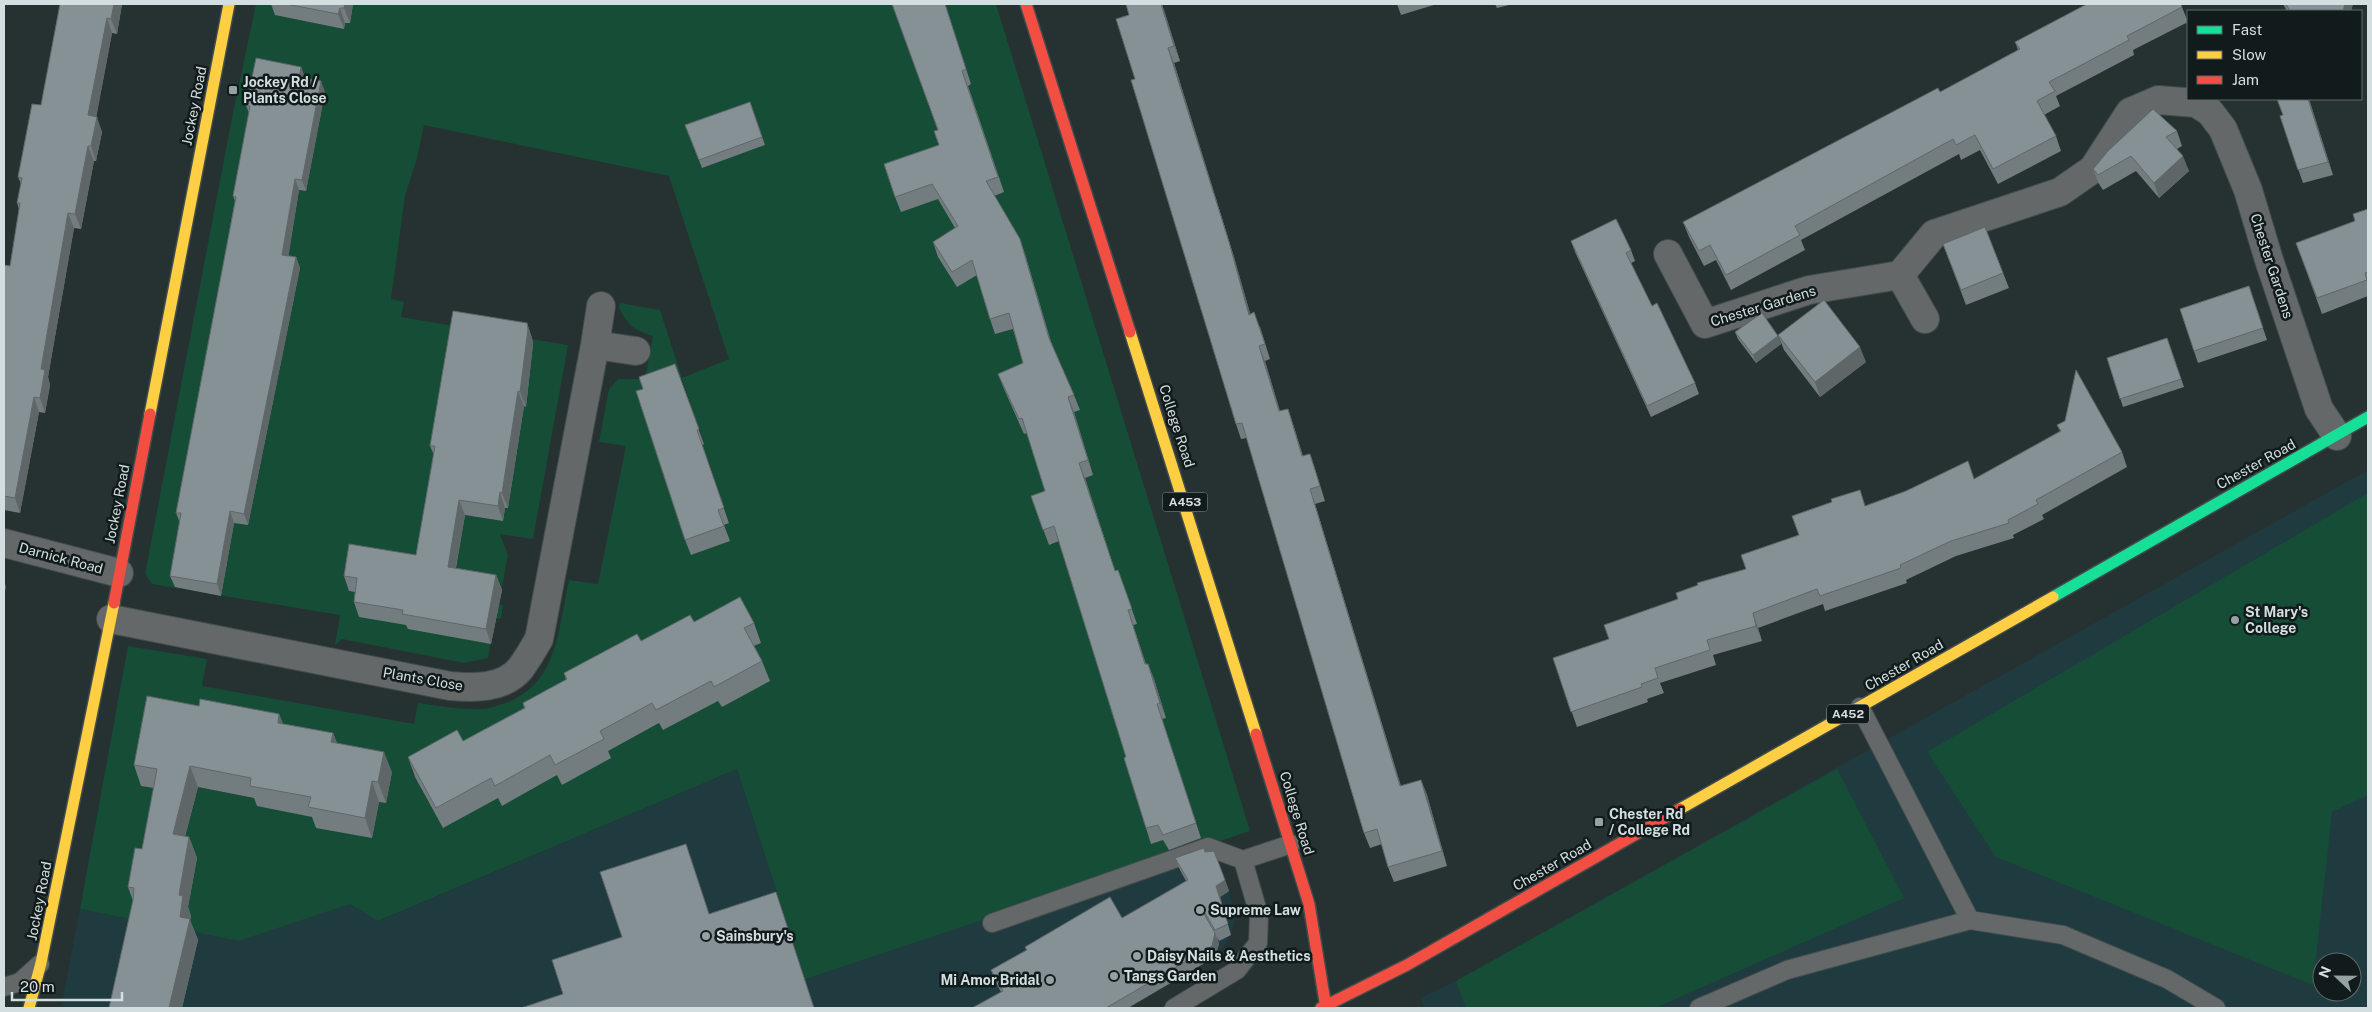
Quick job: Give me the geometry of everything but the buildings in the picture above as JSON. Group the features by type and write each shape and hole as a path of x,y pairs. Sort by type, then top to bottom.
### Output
{"main road":[{"name":"Jockey Road","path":"28,1008 41,963 110,619 229,4"},
{"name":"College Road","path":"1026,4 1309,904 1325,1008"},
{"name":"Chester Road","path":"1325,1008 1407,965 2368,417"}],"street":[{"name":"Chester Gardens","path":"1668,254 1705,324 1809,290 1900,275 1934,234 2060,192 2093,169 2130,112 2158,100 2197,101 2210,112 2224,129 2248,190 2268,260 2319,409 2337,436"},
{"path":"1900,275 1925,319"},
{"name":"Plants Close","path":"110,619 450,686 476,688 500,683 519,670 539,639 601,306"},
{"path":"595,345 636,351"},
{"name":"Darnick Road","path":"4,543 119,573"}],"lane":[{"path":"1860,707 1970,920"},
{"path":"992,923 1208,847 1243,860 1291,844"},
{"path":"1174,1008 1237,970 1258,943 1259,915 1243,860"},
{"path":"1699,1008 1787,970 1970,920 2064,935 2167,979 2216,1008"},
{"path":"4,987 20,982 41,963"}],"shaded area":[{"name":"St Mary's College","path":"2368,470 2368,1008 1424,1008 1420,998 1456,981"},
{"path":"737,769 780,903 1211,844 1235,909 1234,925 1228,941 1215,957 1126,1008 61,1008 80,909 239,941 350,904 379,921"}],"green space":[{"path":"256,4 996,4 1250,831 805,979 737,769 378,921 350,904 239,941 80,909 128,646 207,659 202,686 414,724 418,703 485,709 521,696 535,684 545,670 552,654 558,636 569,580 598,584 626,446 599,442 609,389 618,379 645,379 653,336 641,332 629,323 619,308 620,303 660,310 682,378 729,359 669,176 424,125 417,158 405,196 391,299 404,302 401,317 568,345 533,539 500,534 508,555 499,604 503,605 501,619 495,618 488,658 464,663 342,639 335,645 340,615 152,584 145,574 232,118","holes":["682,379 690,402 683,405 696,419 704,443 697,447 708,459 716,483 709,485 721,500 729,522 724,525 729,541 691,555 645,392","761,643 752,648 722,707 718,701 663,730 659,723 607,751 530,723","147,757 386,803 379,802 372,838 259,799 198,787 196,796 141,785","431,758 531,790 496,793 443,828 411,770"]},
{"path":"2368,493 2368,795 2332,812 2317,952 2312,952 2312,985 1996,857 1927,752"},
{"path":"1837,769 1904,898 1655,1008 1466,1008 1456,981"}],"traffic: fast":[{"path":"2053,597 2368,417"}],"traffic: slow":[{"path":"150,414 229,4"},
{"path":"1130,332 1256,734"},
{"path":"1680,809 2053,597"},
{"path":"29,1008 41,963 114,603"}],"traffic: jam":[{"path":"1026,4 1130,332"},
{"path":"114,603 150,414"},
{"path":"1256,734 1309,904 1326,1008"},
{"path":"1321,1008 1407,965 1680,809"}],"place":[{"name":"Jockey Rd / Plants Close","path":"233,90"},
{"name":"St Mary's College","path":"2235,620"},
{"name":"Chester Rd / College Rd","path":"1599,822"},
{"name":"Supreme Law","path":"1200,910"},
{"name":"Sainsbury's","path":"706,936"},
{"name":"Daisy Nails & Aesthetics","path":"1137,956"},
{"name":"Tangs Garden","path":"1114,976"},
{"name":"Mi Amor Bridal","path":"1050,980"}]}
